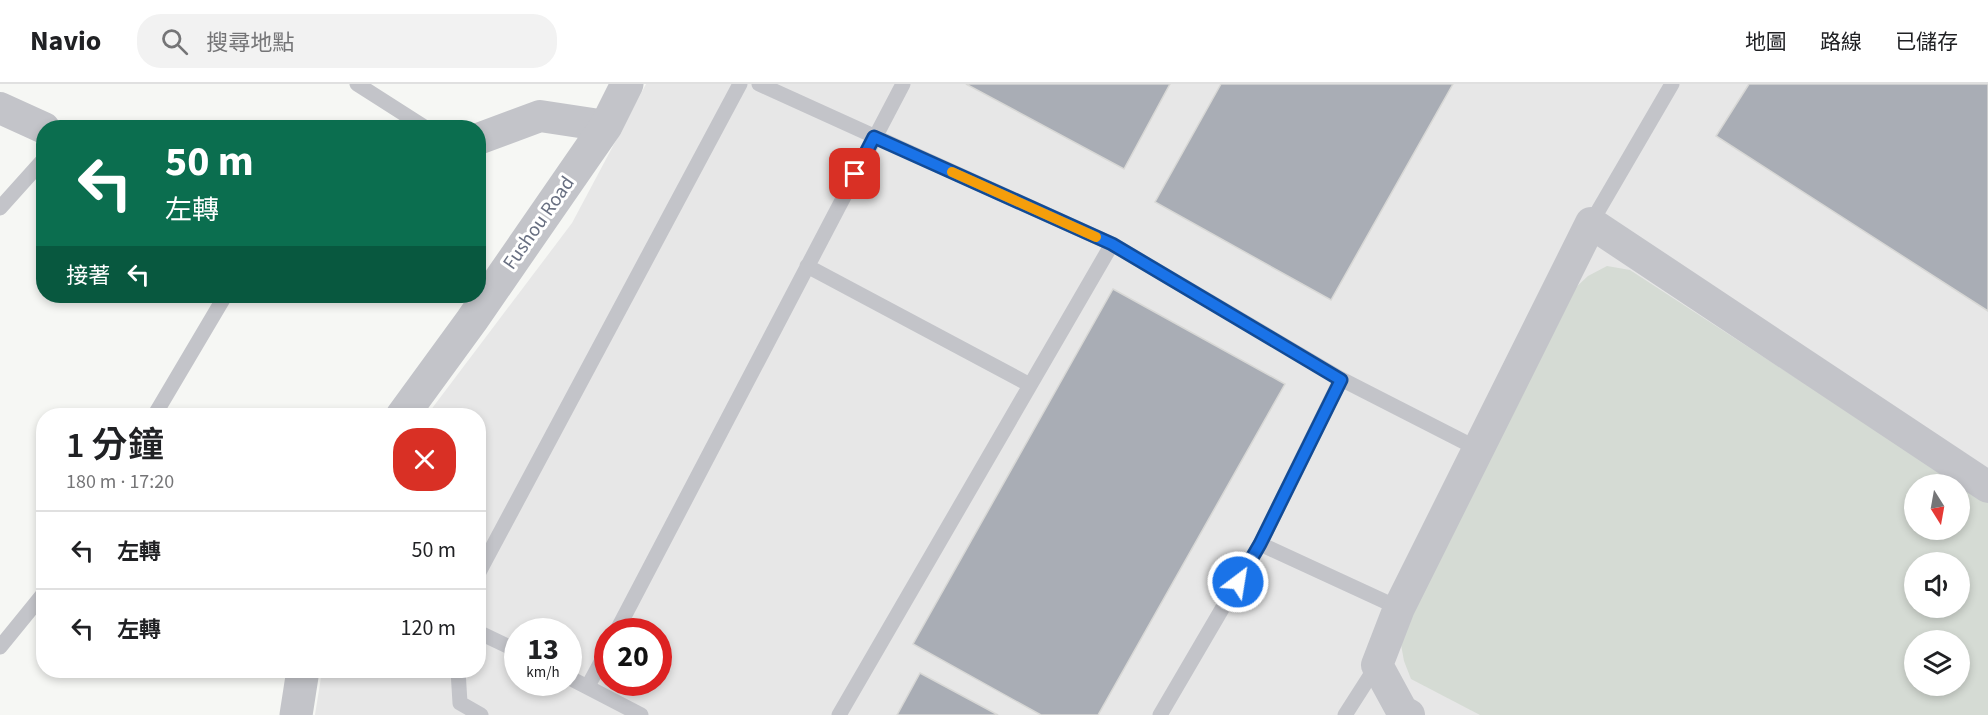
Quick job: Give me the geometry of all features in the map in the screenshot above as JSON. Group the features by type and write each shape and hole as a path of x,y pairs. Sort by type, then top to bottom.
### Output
{"street":[{"name":"Fushou Road","path":"486,300 606,126 627,84"},
{"path":"0,108 36,124"},
{"path":"486,136 540,116 606,126"},
{"path":"1409,715 1402,711 1377,665 1399,608 1591,223 1988,487"},
{"name":"Fushou Road","path":"408,408 484,303"},
{"path":"296,715 302,678"}],"lane":[{"path":"357,84 413,120"},
{"path":"486,559 740,84"},
{"path":"759,84 1112,244 1341,380 1478,449"},
{"path":"623,618 903,84"},
{"path":"1591,223 1672,84"},
{"path":"0,208 36,168"},
{"path":"838,715 1112,244"},
{"path":"807,266 1030,385"},
{"path":"159,408 221,303"},
{"path":"1160,715 1260,544 1341,380"},
{"path":"1260,544 1399,608"},
{"path":"0,647 36,603"},
{"path":"486,636 504,644"},
{"path":"1345,715 1377,665"},
{"path":"588,686 594,675"},
{"path":"458,678 460,703 481,715"},
{"path":"582,683 641,715"}],"shaded area":[{"path":"646,84 1988,84 1988,715 315,715 321,678 486,678 486,408 432,408 572,223"},
{"path":"1607,266 1630,270 1944,474 1904,474 1904,540 1970,540 1970,491 1988,503 1988,715 1480,715 1411,679 1404,661 1400,639 1573,290 1588,276"}],"building":[{"path":"966,84 1170,84 1124,169"},
{"path":"1221,84 1453,84 1331,300 1155,202"},
{"path":"1749,84 1988,84 1988,311 1716,136"},
{"path":"1113,289 1285,384 1098,715 1041,715 913,644"},
{"path":"920,673 998,715 897,715"}],"slow traffic":[{"path":"952,172 1096,237"}],"route":[{"path":"855,174 874,137 1112,244 1341,380 1260,544 1238,582"}]}
